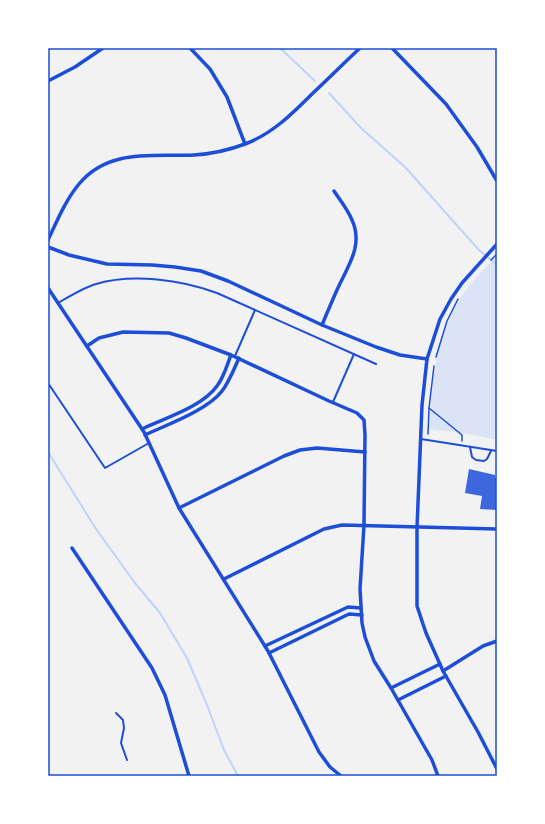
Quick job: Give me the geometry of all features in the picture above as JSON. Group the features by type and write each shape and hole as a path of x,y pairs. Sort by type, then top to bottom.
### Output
{"street":[{"path":"48,81 75,67 103,48"},
{"path":"190,48 210,69 222,88 232,106 245,144"},
{"path":"48,240 76,188 90,174 102,165 114,160 132,156 182,156 208,154 245,144 278,127 360,48"},
{"path":"392,48 446,104 477,147 497,181"},
{"path":"322,325 337,289 353,257 357,244 355,227 352,219 334,191"},
{"path":"497,244 462,283 451,299 440,319 427,359 422,405 417,606 426,633 440,664 497,769"},
{"path":"48,247 69,255 107,264 152,265 175,267 201,272 228,281 322,325 376,347 400,355 427,359"},
{"path":"48,288 142,429 179,508 265,646 319,752 330,767 341,776"},
{"path":"87,346 99,338 123,332 169,333 235,356 357,413 364,420 364,525 360,589 361,608 366,637 374,661 432,760 438,776"},
{"path":"142,429 191,407 208,395 218,386 235,356"},
{"path":"145,435 194,412 213,400 222,392 235,356"},
{"path":"179,508 284,456 300,450 322,448 365,452"},
{"path":"224,579 324,529 342,525 497,529"},
{"path":"72,548 152,668 165,695 189,776"},
{"path":"265,646 348,607 361,608"},
{"path":"269,653 349,614 362,615"},
{"path":"443,670 483,646 497,640"},
{"path":"391,688 440,664"},
{"path":"398,700 446,676"}],"lane":[{"path":"58,303 96,284 126,280 178,282 203,288 376,364"},
{"path":"235,356 255,310"},
{"path":"333,402 354,354"},
{"path":"48,383 105,468 149,443"},
{"path":"421,438 497,452"},
{"path":"470,447 472,457 476,460 484,461 488,459 491,450"},
{"path":"116,713 123,720 124,725 120,743 127,760"}],"path":[{"path":"487,264 497,254"},
{"path":"436,357 447,321 460,297"},
{"path":"428,434 429,408 434,366"},
{"path":"429,408 462,435 462,442"}],"shaded area":[{"path":"497,256 497,440 468,434 429,429 436,360 445,327 465,291"}],"building":[{"path":"469,469 495,475 495,478 497,478 497,510 480,509 482,496 465,493"}],"waterway":[{"path":"280,48 315,81"},
{"path":"329,93 361,128 405,167 478,249 497,265"},
{"path":"48,452 96,529 135,583 160,613 187,658 224,750 238,776"}]}
